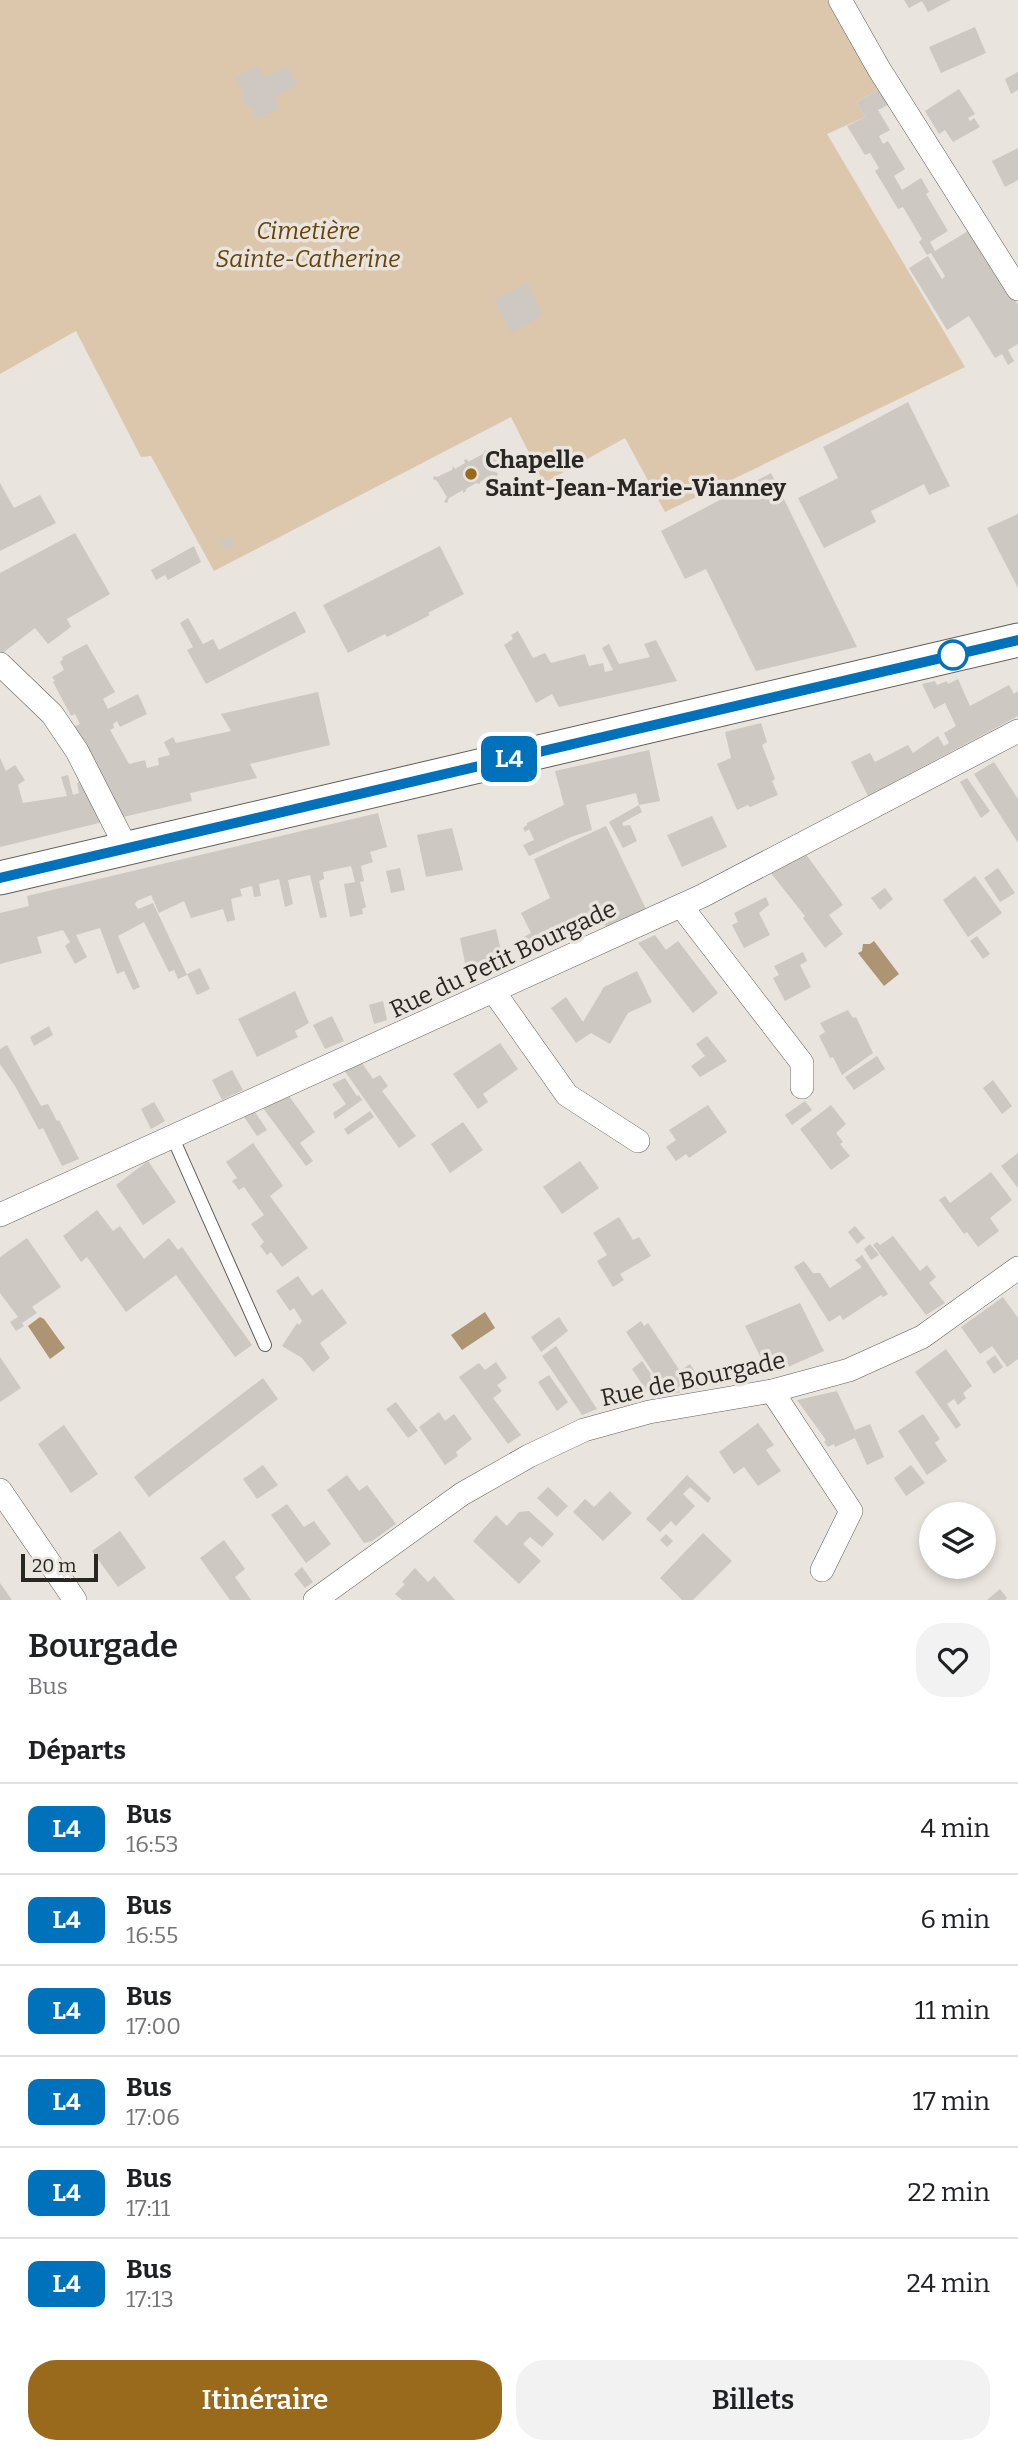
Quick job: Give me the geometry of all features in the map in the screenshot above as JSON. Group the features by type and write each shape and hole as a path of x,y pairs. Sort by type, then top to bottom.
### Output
{"main road":[{"path":"0,878 1018,639"}],"street":[{"path":"840,0 878,69 1018,289"},
{"path":"0,664 52,713 77,751 127,849"},
{"name":"Rue du Petit Bourgade","path":"0,1216 681,906 1018,731"},
{"path":"681,906 802,1063 802,1087"},
{"path":"494,992 567,1095 638,1141"},
{"name":"Rue de Bourgade","path":"315,1600 462,1494 529,1456 584,1430 649,1412 772,1391 849,1370 922,1337 1018,1268"},
{"path":"772,1391 851,1511 822,1570"},
{"path":"0,1490 75,1600"}],"lane":[{"path":"172,1136 265,1345"}],"green space":[{"name":"Cimetière Sainte-Catherine","path":"0,0 832,0 882,88 856,102 865,117 827,134 965,367 665,512 625,438 544,483 511,417 214,571 151,456 141,457 76,331 0,374"}],"shaded area":[{"path":"874,941 899,974 884,986 858,953 862,951 863,944"},
{"path":"485,1312 495,1328 462,1350 451,1335"},
{"path":"40,1317 65,1348 50,1359 28,1326"}],"building":[{"path":"904,0 951,0 928,12 922,1 909,8"},
{"path":"975,27 986,53 941,73 929,47"},
{"path":"258,66 264,77 287,66 297,85 274,97 279,108 257,120 250,106 246,106 241,97 243,92 235,77"},
{"path":"1018,72 1018,90 1011,94 1005,79"},
{"path":"882,88 892,103 878,110 890,130 879,136 883,144 888,141 905,169 894,176 902,190 921,178 929,192 926,194 948,231 930,242 935,251 968,231 1018,305 1018,344 1008,350 1014,361 1008,365 1002,354 995,358 969,316 947,330 909,268 928,256 942,279 945,276 931,253 927,255 919,242 922,239 903,207 898,209 875,171 879,168 870,153 865,155 847,126 865,117 856,102"},
{"path":"959,89 975,114 968,118 970,121 974,118 980,127 953,142 945,130 939,134 925,111"},
{"path":"1018,148 1018,180 1005,187 992,161"},
{"path":"527,283 543,315 511,333 494,300"},
{"path":"908,402 950,486 929,495 924,484 871,511 876,522 824,548 798,498 838,478 823,447"},
{"name":"Chapelle Saint-Jean-Marie-Vianney","path":"506,446 514,458 495,469 497,476 492,475 480,484 476,483 463,493 463,490 449,498 447,503 444,502 447,497 433,479 434,476 452,470 453,466 455,469 465,463 464,460 467,459 468,462 483,454 485,450 487,456"},
{"path":"771,473 857,647 756,671 706,569 685,579 661,531"},
{"path":"0,483 14,508 40,495 56,523 0,551"},
{"path":"1018,514 1018,588 987,528"},
{"path":"75,533 110,594 67,619 71,627 48,644 35,628 0,655 0,573"},
{"path":"230,536 235,545 225,550 220,541"},
{"path":"194,546 201,562 168,580 165,575 156,580 151,570"},
{"path":"440,546 464,594 387,637 385,634 348,653 323,605"},
{"path":"295,611 306,632 206,684 187,650 193,647 180,623 188,618 203,644 213,639 219,650"},
{"path":"518,631 533,658 545,653 551,663 585,654 589,666 603,663 605,672 613,670 602,648 609,644 619,664 650,657 644,644 656,640 677,681 559,707 552,694 536,703 504,645 513,639 511,635"},
{"path":"87,644 115,692 103,699 108,709 138,694 147,714 120,727 117,721 110,730 129,764 145,760 147,768 159,765 158,758 170,755 164,742 173,737 176,743 231,731 221,714 318,692 330,745 250,764 257,778 190,793 192,801 123,817 73,727 80,724 75,714 71,716 53,682 55,681 52,677 64,670 60,662 62,657"},
{"path":"958,679 970,706 1009,685 1014,694 1018,691 1018,716 868,796 851,762 870,753 875,762 908,745 913,753 938,736 944,746 949,743 944,733 956,726 945,703 934,709 922,684 935,681 937,685 947,681 948,684"},
{"path":"761,723 767,742 762,745 778,795 737,810 717,764 731,758 725,732"},
{"path":"649,750 660,801 639,805 636,793 586,805 592,830 529,856 523,845 534,840 529,829 525,832 523,828 527,823 564,805 555,771"},
{"path":"0,758 6,771 15,765 25,780 18,785 23,803 67,796 61,777 68,775 73,795 79,793 77,783 81,781 103,822 0,847"},
{"path":"994,762 1018,799 1018,843 974,774"},
{"path":"967,778 990,811 981,818 960,782"},
{"path":"639,805 642,812 622,823 623,826 630,825 637,841 623,848 609,822"},
{"path":"378,813 387,847 370,852 373,862 361,866 364,881 360,882 366,907 362,909 363,914 350,917 344,884 355,882 351,866 323,872 324,879 319,881 327,917 320,918 310,875 288,880 293,904 285,907 279,879 259,884 261,896 254,897 252,886 240,889 242,896 231,899 235,920 227,922 223,909 191,918 184,901 159,913 151,895 137,901 135,904 138,909 153,903 187,975 178,979 174,970 169,972 144,922 118,936 140,987 133,990 124,971 117,974 100,928 76,935 87,957 75,964 65,946 70,942 63,930 37,937 42,953 0,964 0,913 29,906 27,896"},
{"path":"712,816 727,847 682,867 667,835"},
{"path":"606,826 647,911 607,929 602,919 529,957 520,939 531,933 521,913 550,898 534,859"},
{"path":"452,828 463,870 426,877 417,835"},
{"path":"805,853 843,905 829,915 843,934 825,948 803,918 805,916 770,872"},
{"path":"400,868 405,890 391,893 386,871"},
{"path":"998,868 1015,893 1000,902 984,878"},
{"path":"975,876 1002,913 968,937 943,900"},
{"path":"885,888 893,899 880,910 871,898"},
{"path":"766,897 769,905 759,913 770,935 744,948 732,925 738,922 734,913"},
{"path":"496,929 503,959 466,968 460,938"},
{"path":"655,935 666,950 678,941 718,993 693,1013 638,943"},
{"path":"977,936 990,954 983,959 970,941"},
{"path":"803,952 807,961 800,965 811,987 785,1001 773,978 779,975 774,966"},
{"path":"200,968 210,989 197,995 187,974"},
{"path":"637,971 652,1002 628,1013 610,1044 591,1033 576,1043 551,1008 566,997 583,1022 604,987"},
{"path":"295,991 309,1023 295,1031 298,1037 257,1057 238,1019"},
{"path":"383,1001 387,1020 374,1024 369,1005"},
{"path":"848,1010 853,1018 856,1017 873,1053 842,1075 819,1036 825,1032 820,1023"},
{"path":"332,1016 344,1041 325,1049 313,1025"},
{"path":"49,1026 53,1035 34,1046 30,1037"},
{"path":"707,1036 727,1061 700,1077 691,1066 705,1056 696,1044"},
{"path":"500,1043 518,1069 483,1094 488,1102 478,1109 453,1074"},
{"path":"7,1045 41,1106 48,1104 57,1121 59,1120 79,1159 62,1166 43,1128 39,1130 0,1064 0,1049"},
{"path":"877,1056 885,1069 854,1090 845,1077"},
{"path":"362,1063 373,1079 380,1075 388,1086 382,1091 416,1136 399,1148 344,1070"},
{"path":"232,1070 243,1090 222,1100 212,1080"},
{"path":"345,1078 362,1100 335,1119 333,1113 346,1104 332,1084"},
{"path":"993,1080 1012,1106 1002,1114 983,1088"},
{"path":"289,1096 315,1132 300,1143 313,1161 306,1166 263,1108"},
{"path":"805,1101 812,1110 792,1125 785,1115"},
{"path":"154,1102 165,1121 151,1129 141,1109"},
{"path":"708,1105 727,1132 689,1158 686,1154 676,1161 666,1147 676,1140 669,1130"},
{"path":"831,1105 846,1124 836,1133 843,1142 840,1144 850,1156 831,1170 800,1129"},
{"path":"253,1109 267,1130 257,1136 244,1117"},
{"path":"370,1111 374,1117 348,1135 344,1129"},
{"path":"463,1122 483,1150 450,1173 431,1144"},
{"path":"253,1143 283,1186 270,1196 308,1248 282,1267 271,1252 267,1255 260,1246 264,1242 251,1224 264,1215 244,1187 239,1190 232,1181 237,1178 226,1162"},
{"path":"1018,1153 1018,1188 1001,1166"},
{"path":"148,1161 176,1202 143,1225 116,1185"},
{"path":"580,1161 599,1188 562,1214 543,1187"},
{"path":"991,1172 1012,1200 990,1218 999,1231 978,1247 967,1232 964,1234 939,1200 945,1196 950,1203"},
{"path":"97,1210 113,1231 120,1226 144,1259 169,1238 178,1250 182,1247 252,1345 235,1357 176,1275 126,1312 87,1257 81,1262 63,1236"},
{"path":"619,1217 633,1240 639,1237 651,1256 620,1274 624,1280 613,1287 597,1261 607,1255 593,1233"},
{"path":"855,1226 865,1238 857,1244 848,1232"},
{"path":"893,1236 920,1271 927,1265 936,1277 929,1283 945,1303 926,1315 873,1245 877,1242 880,1245"},
{"path":"27,1238 61,1287 32,1307 37,1313 22,1323 24,1326 16,1331 10,1322 18,1317 0,1293 0,1257"},
{"path":"870,1244 879,1255 871,1260 864,1249"},
{"path":"862,1255 888,1294 883,1297 881,1295 843,1320 840,1315 829,1322 794,1267 804,1261 813,1273 820,1273 830,1288 862,1267 855,1260"},
{"path":"298,1276 312,1296 322,1289 347,1323 320,1343 330,1358 313,1372 302,1358 282,1346 297,1323 299,1325 302,1321 294,1308 290,1311 276,1291"},
{"path":"1003,1297 1018,1318 1018,1359 1007,1367 992,1346 980,1354 961,1327"},
{"path":"800,1303 824,1351 788,1367 781,1352 761,1358 745,1326"},
{"path":"559,1317 568,1331 541,1352 531,1337"},
{"path":"641,1321 644,1326 648,1323 680,1371 690,1364 705,1387 668,1395 626,1332"},
{"path":"556,1346 597,1409 582,1415 542,1356"},
{"path":"946,1349 972,1386 963,1393 966,1398 958,1405 954,1399 947,1404 961,1425 956,1429 915,1372"},
{"path":"995,1355 1003,1367 994,1374 986,1362"},
{"path":"0,1357 21,1388 0,1402"},
{"path":"642,1361 659,1386 648,1393 632,1369"},
{"path":"496,1362 507,1378 497,1385 502,1391 493,1398 521,1435 508,1444 459,1377 479,1363 485,1370"},
{"path":"549,1375 568,1402 557,1411 538,1382"},
{"path":"263,1378 278,1399 149,1497 134,1477"},
{"path":"837,1391 855,1430 870,1424 884,1457 867,1465 855,1438 835,1447 834,1444 828,1447 824,1442 826,1440 797,1400"},
{"path":"396,1402 418,1431 408,1438 386,1409"},
{"path":"439,1412 445,1421 454,1414 472,1439 456,1452 458,1456 445,1465 419,1427"},
{"path":"923,1414 940,1439 935,1443 947,1461 927,1475 898,1431"},
{"path":"758,1423 774,1445 766,1450 781,1471 758,1486 744,1467 734,1474 719,1452"},
{"path":"64,1425 98,1474 71,1493 38,1444"},
{"path":"263,1465 278,1485 257,1499 243,1479"},
{"path":"911,1465 925,1483 906,1496 894,1478"},
{"path":"347,1475 359,1491 367,1485 396,1524 372,1541 364,1543 327,1490"},
{"path":"687,1475 711,1498 708,1503 690,1487 683,1494 695,1506 676,1526 671,1521 660,1532 646,1519"},
{"path":"548,1487 568,1506 557,1517 537,1498"},
{"path":"610,1491 632,1513 603,1541 573,1512 585,1499 594,1507"},
{"path":"287,1504 304,1527 314,1521 331,1544 306,1563 271,1515"},
{"path":"529,1511 554,1534 542,1547 530,1537 523,1544 541,1561 519,1584 473,1541 496,1515 507,1526 519,1512"},
{"path":"120,1531 146,1568 118,1587 92,1551"},
{"path":"703,1533 732,1561 693,1600 682,1600 660,1578"},
{"path":"666,1534 673,1541 667,1547 660,1540"},
{"path":"224,1540 245,1569 235,1577 251,1600 230,1600 200,1558"},
{"path":"302,1567 313,1582 305,1588 294,1574"},
{"path":"415,1568 428,1582 434,1576 455,1600 402,1600 395,1594"},
{"path":"0,1583 12,1600 0,1600"},
{"path":"1000,1589 1007,1598 1005,1600 987,1600"}],"bus line":[{"name":"L4","path":"0,878 1018,640"}],"place":[{"name":"Chapelle Saint-Jean-Marie-Vianney","path":"471,474"}]}
